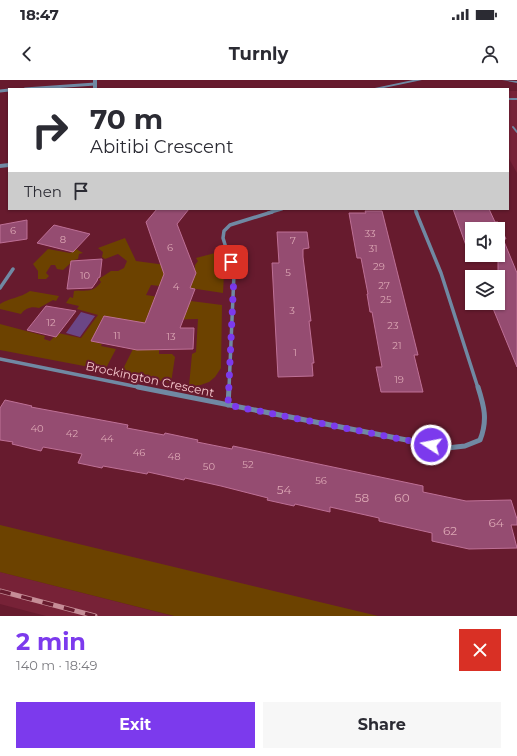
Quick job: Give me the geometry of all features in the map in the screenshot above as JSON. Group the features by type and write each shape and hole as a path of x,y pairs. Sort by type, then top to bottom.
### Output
{"street":[{"path":"377,88 420,80"},
{"path":"504,80 517,82"},
{"path":"39,88 95,84"},
{"path":"228,405 234,274 223,238 224,231 230,225 279,210"},
{"name":"Brockington Crescent","path":"0,359 447,448 465,446 480,440 484,430 486,418 485,408 441,272 415,210"},
{"path":"0,288 13,269"}],"lane":[{"path":"513,127 517,132"}],"shaded area":[{"path":"509,91 517,91 517,173 509,159"},
{"path":"125,238 136,261 195,269 195,265 198,261 196,258 215,253 224,274 223,293 190,288 196,273 160,286 151,285 146,295 190,302 222,305 221,368 215,377 209,382 195,387 189,386 192,354 196,352 198,319 156,320 145,349 159,350 159,354 172,354 175,357 171,383 121,373 143,329 104,316 91,341 102,344 101,346 116,349 105,370 0,350 0,324 45,336 44,339 50,341 58,333 81,338 98,315 77,309 79,306 66,303 70,297 73,298 74,291 86,291 95,288 101,282 99,279 111,271 118,271 124,268 127,261 118,254 105,259 102,257 103,252 98,248"},
{"path":"48,249 70,253 76,249 83,253 79,254 78,259 74,260 63,270 57,269 55,265 51,265 46,273 49,276 46,279 38,279 38,271 33,264"},
{"path":"30,291 59,296 56,301 53,300 39,308 29,308 21,314 0,309 0,304"},
{"path":"81,312 95,316 80,337 66,333"},
{"path":"0,525 378,616 174,616 0,572"},
{"path":"0,572 173,616 46,616 0,604"}],"building":[{"path":"156,210 188,210 177,224 196,273 190,288 195,289 180,328 194,328 193,349 137,350 91,341 104,316 145,323 164,274 146,222"},
{"path":"453,210 489,210 495,222 465,222 465,243"},
{"path":"365,211 382,211 418,355 414,355 423,392 381,392 376,367 382,367 372,312 370,312 361,258 357,258 349,213 366,213"},
{"path":"27,220 27,239 0,243 0,225"},
{"path":"54,225 90,234 73,252 37,243"},
{"path":"277,232 307,232 309,248 303,249 303,257 311,321 309,321 314,363 312,363 313,376 278,377 272,263 279,263"},
{"path":"505,244 517,273 517,367 494,310 505,310 505,270 498,270 498,262 505,262"},
{"path":"102,259 100,277 92,288 67,289 71,261"},
{"path":"46,306 76,311 56,337 27,330"},
{"path":"5,400 32,406 31,407 128,425 127,428 164,435 165,433 198,440 197,442 232,449 233,446 423,486 423,492 466,501 511,500 517,519 517,525 511,525 517,548 469,549 432,541 432,533 379,521 379,518 330,507 330,512 295,504 294,506 267,500 268,498 185,478 184,480 148,472 147,474 103,466 102,468 78,463 82,454 43,447 41,451 12,444 13,442 0,440 0,408"}],"railway":[{"path":"0,591 95,616"}],"route":[{"path":"231,262 234,274 228,405 431,445"}]}
